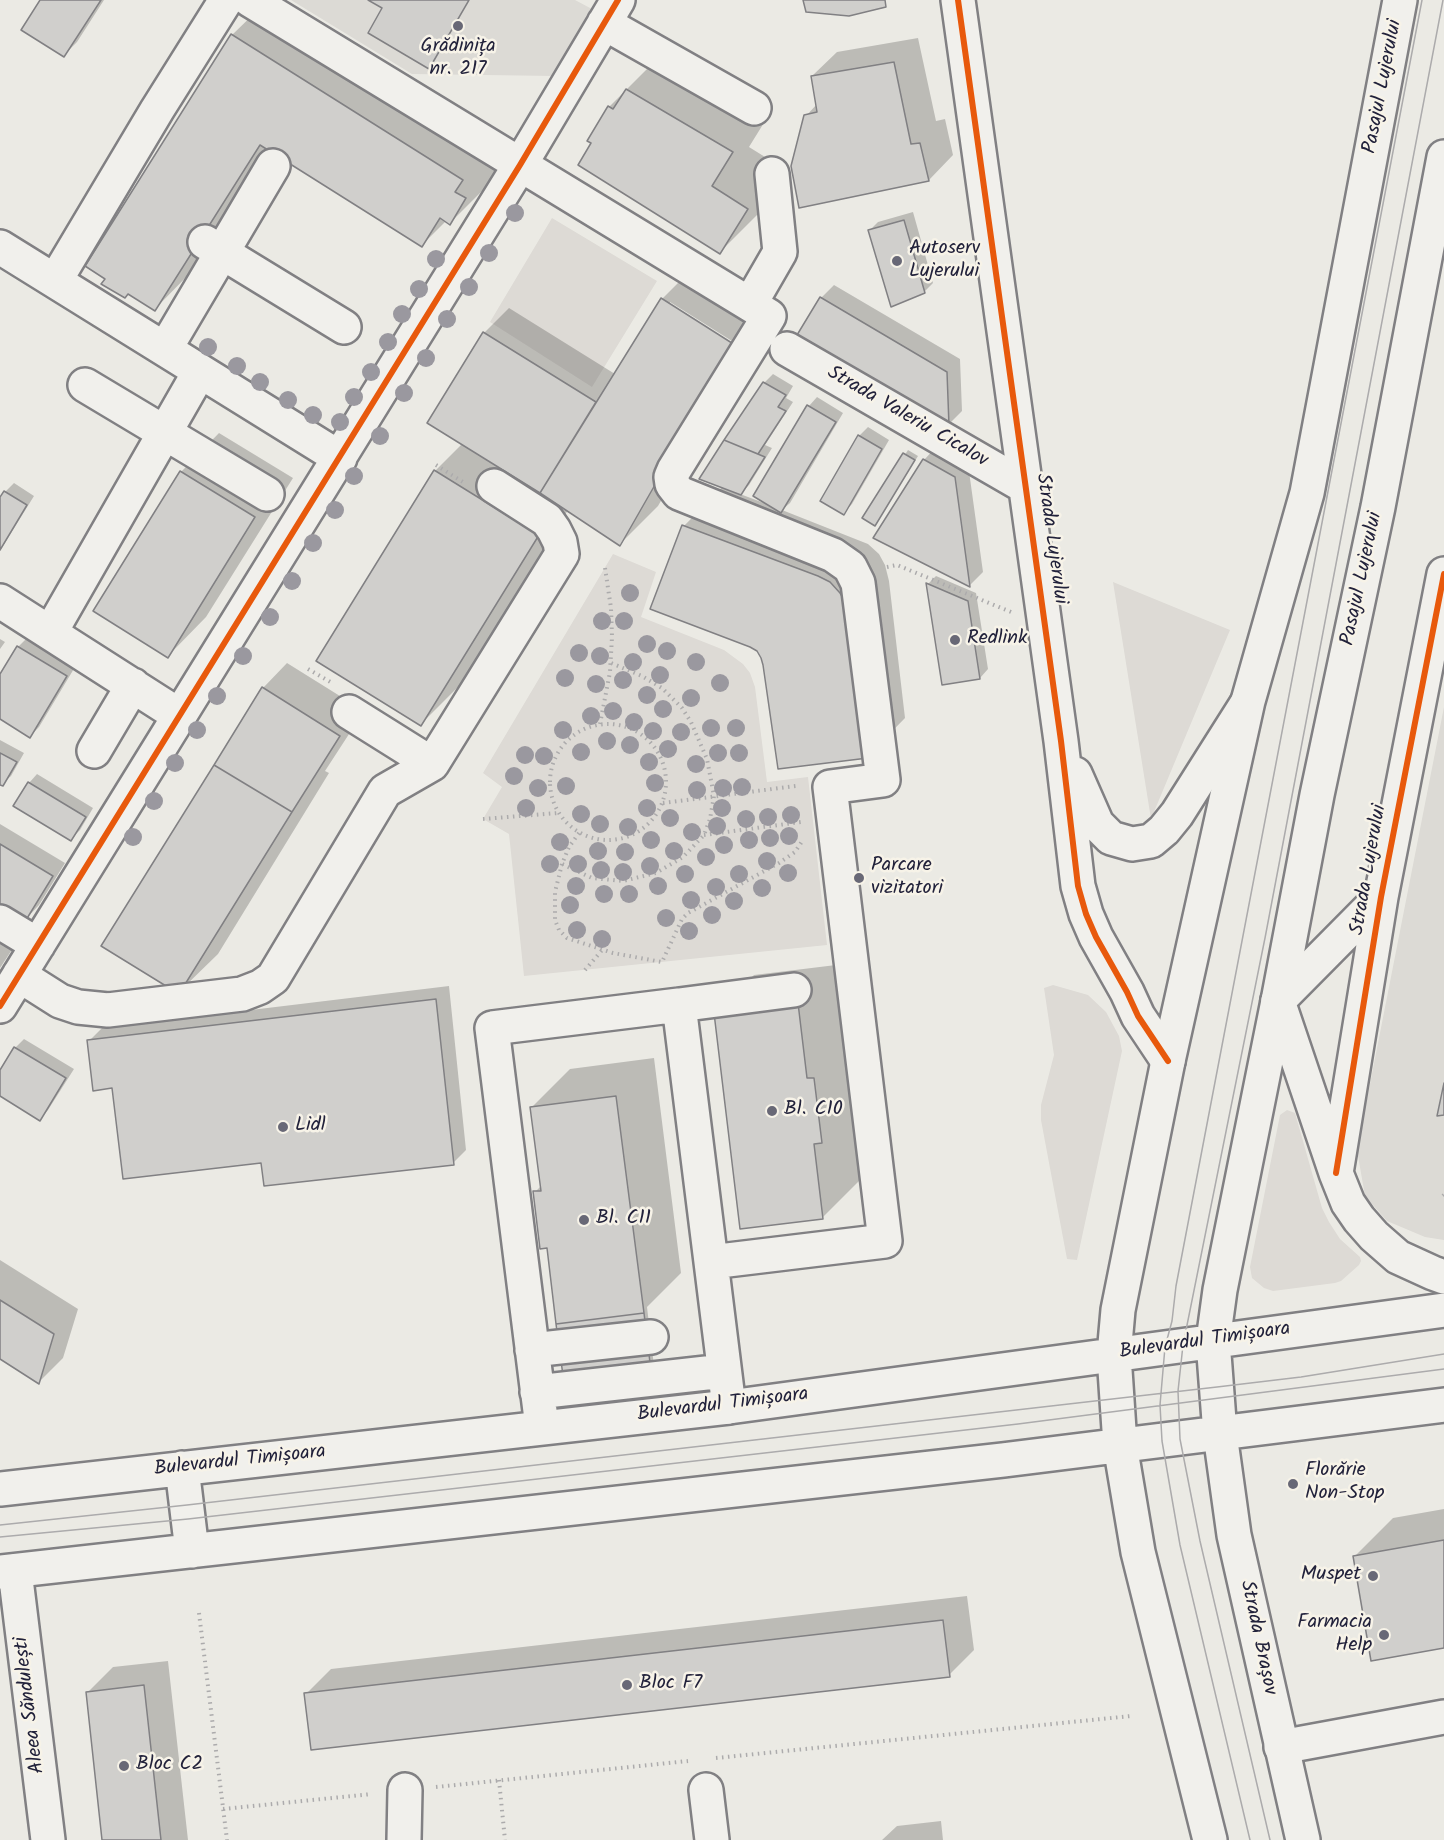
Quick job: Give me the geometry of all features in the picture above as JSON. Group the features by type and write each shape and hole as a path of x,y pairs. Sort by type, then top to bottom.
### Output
{"main road":[{"path":"47,276 157,110 226,0"},
{"path":"250,0 760,310"},
{"name":"Strada Lujerului","path":"958,0 1061,741 1078,886 1096,937 1138,1016 1168,1061"},
{"name":"Pasajul Lujerului","path":"1248,701 1306,494 1400,0"},
{"path":"0,1006 340,458 611,12 754,108"},
{"name":"Pasajul Lujerului","path":"1278,1000 1317,795 1378,507 1444,158"},
{"path":"165,349 214,248 273,166"},
{"path":"711,1262 885,1241 830,787 883,780 860,592 855,574 844,562 833,555 679,493 672,484 671,477 760,310 780,252 772,174"},
{"path":"0,247 340,458"},
{"path":"214,248 344,327"},
{"name":"Strada Valeriu Cicalov","path":"787,349 1026,487"},
{"path":"58,638 200,371"},
{"path":"85,385 267,494"},
{"path":"19,975 60,1000 78,1007 108,1010 223,998 260,987 273,978 385,791 432,764 562,554 555,530 547,520 494,486"},
{"name":"Strada Lujerului","path":"1336,1173 1381,897 1444,574"},
{"path":"0,601 180,716"},
{"path":"94,751 133,685"},
{"path":"1210,1840 1138,1552 1120,1445 1114,1355 1118,1310 1126,1266 1168,1061 1248,701"},
{"name":"Strada Lujerului","path":"1061,741 1097,824 1111,838 1132,844 1151,841 1177,814 1248,701"},
{"path":"349,712 432,764"},
{"path":"1220,1434 1213,1341 1220,1290 1278,1000 1381,897"},
{"path":"0,922 38,945"},
{"path":"542,1428 492,1028 794,990"},
{"path":"1278,1000 1348,1203 1374,1236 1398,1257 1444,1277"},
{"path":"679,1005 729,1407"},
{"path":"711,1262 733,1240 804,1232"},
{"name":"Bulevardul Timișoara","path":"0,1489 729,1407 1444,1310"},
{"path":"532,1350 651,1337"},
{"path":"569,1369 723,1361"},
{"path":"537,1392 723,1361"},
{"path":"8,1571 1220,1434 1444,1405"},
{"name":"Strada Brașov","path":"1220,1434 1234,1535 1303,1840"},
{"path":"182,1468 192,1551"},
{"name":"Aleea Săndulești","path":"8,1571 48,1840"},
{"path":"1281,1747 1444,1717"},
{"path":"404,1840 405,1790"},
{"path":"706,1790 712,1840"}],"path":[{"path":"855,574 868,569 897,565 1045,626"},
{"path":"600,724 611,663 611,608 605,568"},
{"path":"562,864 592,878 623,881 656,873 683,857 704,835 710,819 714,796 707,759 691,722 682,708 662,688 642,676 611,663"},
{"path":"600,724 617,724 634,729 649,739 666,769 667,786 663,803 653,820 638,833 619,840 598,840 579,833 558,813 551,795 550,776 555,757 566,741 582,730 600,724"},
{"path":"663,803 798,785"},
{"path":"483,819 558,813"},
{"path":"704,835 802,821"},
{"path":"579,833 569,847 562,864 555,892 555,920 559,930 567,938 614,953 662,962 682,919 688,913 779,863 795,852 806,835"},
{"path":"585,970 603,949"},
{"path":"199,1612 227,1840"},
{"path":"714,1758 1131,1716"},
{"path":"223,1809 690,1761"},
{"path":"499,1780 505,1840"}],"shaded area":[{"name":"Grădinița nr. 217","path":"291,0 575,0 592,9 556,76 412,74"},
{"path":"552,218 657,281 592,387 490,322"},
{"path":"613,554 656,572 641,617 724,650 743,664 750,673 755,687 767,782 808,777 827,945 524,976 509,834 483,819 502,787 483,773"},
{"path":"1113,582 1230,630 1151,819"},
{"path":"1444,707 1444,1240 1425,1237 1387,1221 1365,1196 1357,1150"},
{"path":"1053,985 1088,995 1106,1012 1119,1036 1122,1051 1077,1260 1067,1259 1041,1120 1041,1105 1054,1055 1044,988"},
{"path":"1287,1110 1295,1113 1322,1208 1340,1239 1360,1257 1361,1261 1341,1281 1273,1291 1264,1288 1252,1278 1250,1267 1280,1115"}],"building":[{"path":"40,0 101,0 64,57 21,30"},
{"path":"368,0 469,0 429,69 368,33 382,8"},
{"path":"803,0 885,0 886,7 849,16 806,12"},
{"path":"231,34 463,180 455,192 466,198 450,225 440,218 422,247 260,145 155,311 128,294 125,298 101,284 105,279 85,266"},
{"path":"894,62 911,144 920,143 929,181 799,208 791,166 804,115 817,112 811,76"},
{"path":"626,89 733,152 712,186 748,209 720,254 578,165 591,143 587,141 608,106 613,109"},
{"name":"Autoserv Lujerului","path":"904,220 925,293 891,307 868,230"},
{"path":"820,297 947,372 949,426 797,335"},
{"path":"661,298 735,345 620,546 540,493"},
{"path":"483,332 596,402 540,493 427,423"},
{"path":"763,382 786,395 778,407 786,411 758,454 724,440"},
{"path":"807,405 836,422 781,513 753,496"},
{"path":"858,435 882,449 844,515 820,501"},
{"path":"724,440 765,457 741,495 699,479"},
{"path":"903,453 915,460 875,526 862,518"},
{"path":"923,459 955,477 970,587 873,538"},
{"path":"434,470 539,535 421,726 316,661"},
{"path":"180,471 255,517 168,658 93,611"},
{"path":"4,491 27,505 0,550 0,497"},
{"path":"682,525 818,576 830,582 840,593 847,604 868,758 778,769 763,665 757,651 650,609"},
{"name":"Redlink","path":"926,583 968,601 980,679 942,685"},
{"path":"17,646 67,676 30,738 0,719 0,674"},
{"path":"262,687 340,736 292,812 214,765"},
{"path":"0,753 17,762 3,786 0,785"},
{"path":"214,765 292,812 179,994 101,946"},
{"path":"28,782 86,817 71,841 13,806"},
{"path":"0,844 53,876 26,920 0,905"},
{"name":"Lidl","path":"436,999 454,1165 264,1186 261,1163 123,1179 112,1088 93,1091 87,1040"},
{"name":"Bl. C10","path":"798,1003 807,1078 814,1078 822,1143 814,1144 823,1219 740,1229 714,1013"},
{"path":"14,1047 66,1078 40,1121 0,1096 0,1070"},
{"path":"1444,1083 1444,1115 1437,1116"},
{"name":"Bl. C11","path":"616,1096 644,1313 556,1324 547,1248 540,1249 533,1191 541,1191 530,1107"},
{"path":"0,1300 54,1334 39,1384 0,1359"},
{"path":"644,1313 651,1371 564,1383 556,1324"},
{"path":"1444,1540 1444,1648 1371,1661 1353,1556"},
{"name":"Bloc F7","path":"943,1620 950,1677 311,1750 304,1693"},
{"name":"Bloc C2","path":"144,1685 161,1840 102,1840 86,1692"}],"tram line":[{"path":"1250,1840 1180,1545 1162,1441 1160,1405 1165,1347 1172,1321 1176,1286 1422,0"},
{"path":"1270,1840 1200,1541 1180,1439 1178,1391 1183,1345 1265,938 1443,0"},
{"path":"0,1525 1217,1387 1301,1377 1444,1354"},
{"path":"0,1537 188,1519 1018,1424 1444,1369"}],"cycle path":[{"path":"0,1006 520,165 618,0"},
{"path":"958,0 1061,741 1078,886 1096,937 1138,1016 1168,1061"},
{"path":"1336,1173 1381,897 1444,574"}],"place":[{"name":"Grădinița nr. 217","path":"458,26"},
{"name":"Autoserv Lujerului","path":"897,261"},
{"name":"Redlink","path":"955,640"},
{"name":"Parcare vizitatori","path":"859,878"},
{"name":"Bl. C10","path":"772,1111"},
{"name":"Lidl","path":"283,1127"},
{"name":"Bl. C11","path":"584,1220"},
{"name":"Florărie Non-Stop","path":"1293,1484"},
{"name":"Muspet","path":"1373,1576"},
{"name":"Farmacia Help","path":"1384,1635"},
{"name":"Bloc F7","path":"627,1685"},
{"name":"Bloc C2","path":"124,1766"}]}
